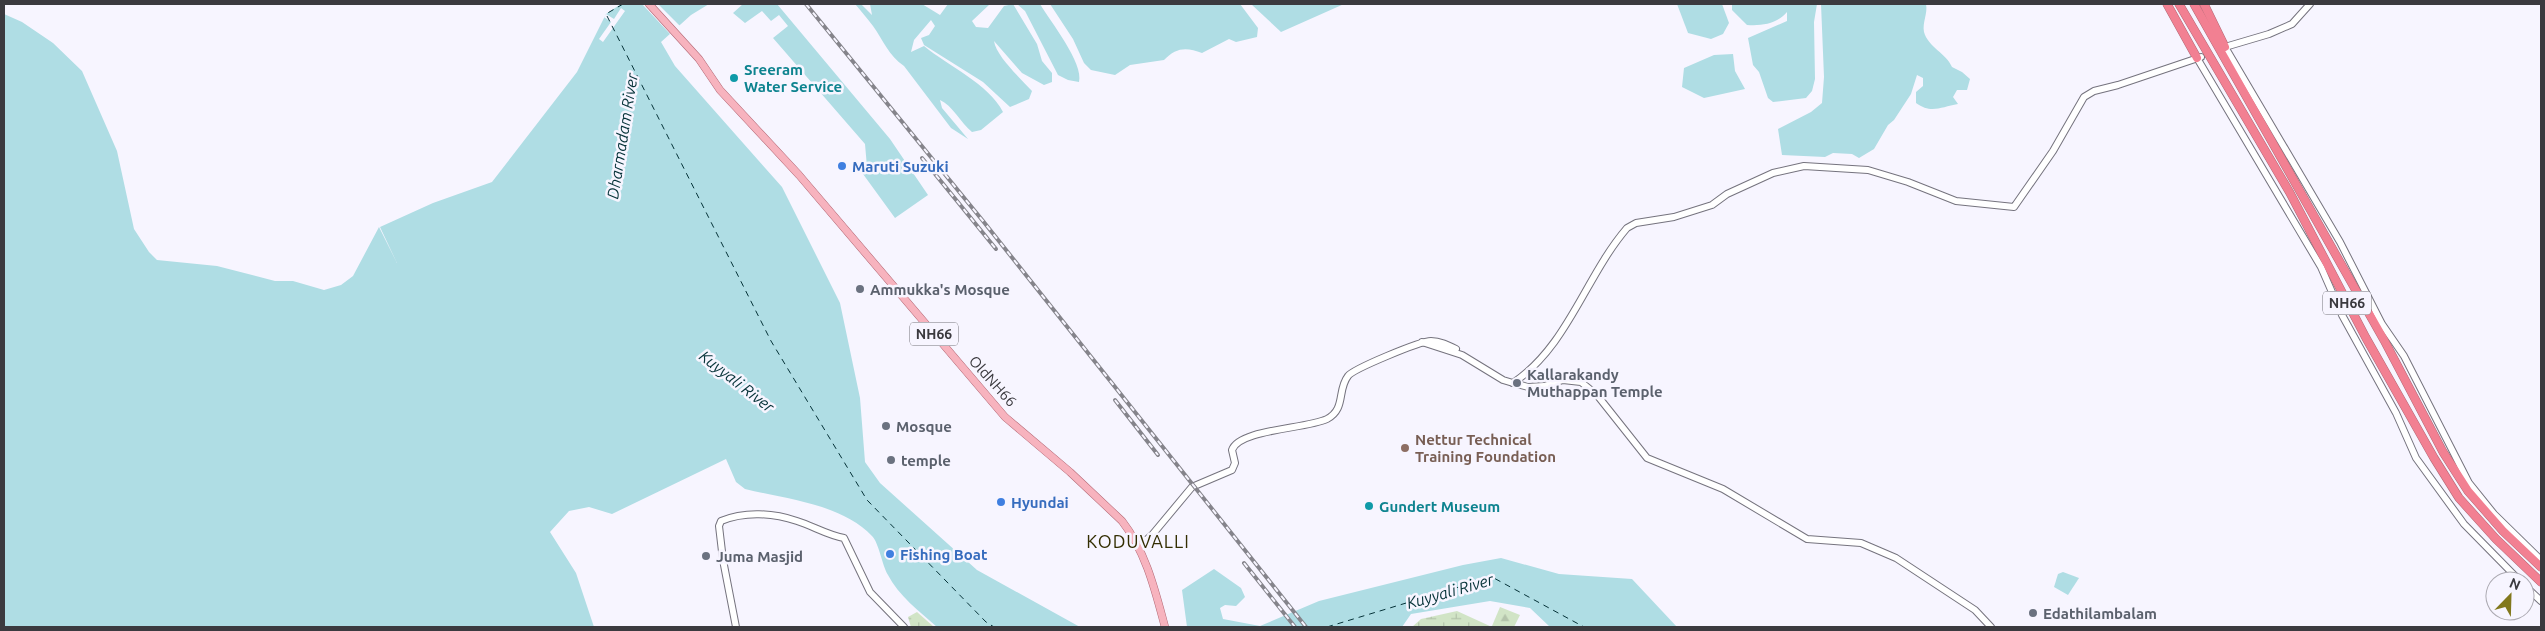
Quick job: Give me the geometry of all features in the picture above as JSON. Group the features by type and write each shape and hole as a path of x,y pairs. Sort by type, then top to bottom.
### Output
{"highway":[{"path":"2167,4 2199,57"},
{"name":"NH66","path":"2179,4 2290,192 2398,397 2439,466 2465,505 2496,539 2541,582"},
{"name":"NH66","path":"2194,4 2380,332 2443,452 2468,491 2503,530 2541,567"},
{"path":"2204,4 2225,46"}],"main road":[{"name":"OldNH66","path":"649,4 686,44 720,90 799,175 1006,417 1114,513 1129,530 1152,576 1165,627"},
{"path":"2310,4 2292,24 2269,34 2225,46 2340,242 2382,324 2404,356 2469,483 2494,514 2541,560"},
{"path":"1513,383 1534,367 1561,334 1619,236 1626,228 1636,223 1674,217 1712,205 1727,194 1773,172 1804,166 1868,170 1908,182 1956,201 2014,207 2053,151 2084,97 2094,91 2118,85 2199,57 2321,267 2342,315 2396,413 2416,458 2473,535 2510,571"},
{"path":"1138,547 1152,535 1192,487 1232,470 1235,463 1232,450 1236,442 1251,436 1328,418 1338,408 1343,383 1348,375 1356,369 1422,342 1462,356 1503,380 1528,387 1544,386 1563,380 1581,382 1597,395 1647,458 1722,489 1807,539 1861,543 1896,558 1975,610 1991,627"},
{"path":"736,627 722,560 719,526 722,521 738,514 755,514 796,520 830,535 844,538 870,592 904,627"}],"green space":[{"path":"1500,607 1520,615 1514,627 1492,626"},
{"path":"1457,611 1492,627 1412,627 1421,619"},
{"path":"917,612 934,627 911,627 908,617"}],"water":[{"path":"621,4 709,4 691,15 661,42 675,66 782,187 840,303 860,398 865,462 880,483 977,570 1080,627 937,627 897,589 886,571 874,539 860,525 813,504 745,489 736,482 726,459 612,514 589,507 569,511 550,532 576,573 594,627 4,627 4,14 22,22 53,43 82,71 117,151 134,229 149,252 157,260 217,266 275,281 293,281 324,290 341,285 353,276 379,227 397,263 380,227 433,203 492,182 577,72 606,14"},
{"path":"743,4 777,4 890,139 928,195 895,218 863,174 867,167 865,144 773,38 788,26 779,15 771,21 762,11 745,23 733,13"},
{"path":"855,4 861,4 872,15 870,4 922,4 940,15 948,4 990,4 972,21 976,27 988,28 1004,6 1013,4 1037,44 1042,61 1052,73 1052,82 1044,85 1022,73 994,41 1004,60 1032,91 1029,99 1010,107 983,82 924,45 921,38 929,35 935,26 931,20 914,40 911,52 924,46 978,84 997,102 1003,112 981,130 972,132 949,106 940,100 942,108 968,139 951,128 904,66 890,53 873,26"},
{"path":"1017,4 1040,4 1071,53 1079,74 1079,82 1068,80 1058,75 1025,11"},
{"path":"1050,4 1240,4 1258,28 1257,37 1236,42 1229,39 1202,53 1187,49 1177,50 1164,60 1130,65 1115,75 1091,70 1084,63 1073,39"},
{"path":"1251,4 1344,4 1281,32"},
{"path":"1677,4 1722,4 1729,23 1723,34 1711,39 1688,33"},
{"path":"1732,4 1817,4 1814,22 1815,79 1812,91 1806,98 1773,102 1768,98 1759,72 1753,65 1748,38 1787,21 1787,12 1774,22 1747,25 1732,10"},
{"path":"1821,4 1926,4 1924,32 1926,37 1952,67 1970,79 1967,90 1957,90 1953,97 1958,104 1931,109 1916,103 1916,92 1923,86 1923,78 1917,75 1911,94 1894,120 1888,125 1874,149 1859,158 1852,154 1833,153 1825,157 1782,155 1778,129 1811,112 1822,103 1824,77"},
{"path":"1733,54 1735,71 1745,89 1704,98 1682,87 1684,68 1714,55"},
{"name":"Kuyyali River","path":"1501,558 1559,574 1632,579 1677,627 1550,627 1530,608 1490,601 1411,614 1402,627 1187,627 1182,590 1214,569 1241,588 1245,597 1236,606 1225,605 1220,608 1223,619 1260,626 1319,601 1463,565"},
{"path":"2063,572 2079,578 2068,595 2054,587 2058,574"}],"pier":[{"path":"642,4 658,4 681,27 671,35"},
{"path":"621,8 625,11 603,42 599,39 611,22 604,17 606,14 614,19"}],"ferry route":[{"path":"623,4 606,14 771,341 867,500 986,622 994,627"},
{"path":"1327,627 1492,577 1584,627"}],"railway":[{"path":"806,4 983,221 1306,627"},
{"path":"922,158 996,249"},
{"path":"1115,400 1158,455"},
{"path":"1244,563 1295,627"}],"place":[{"name":"Sreeram Water Service","path":"734,78"},
{"name":"Maruti Suzuki","path":"842,166"},
{"name":"Ammukka's Mosque","path":"860,289"},
{"name":"Kallarakandy Muthappan Temple","path":"1517,383"},
{"name":"Mosque","path":"886,426"},
{"name":"Nettur Technical Training Foundation","path":"1405,448"},
{"name":"temple","path":"891,460"},
{"name":"Hyundai","path":"1001,502"},
{"name":"Gundert Museum","path":"1369,506"},
{"name":"Fishing Boat","path":"890,554"},
{"name":"Juma Masjid","path":"706,556"},
{"name":"Edathilambalam","path":"2033,613"}],"district":[{"name":"KODUVALLI","path":"1138,541"}],"water label":[{"name":"Dharmadam River","path":"622,136"}]}
